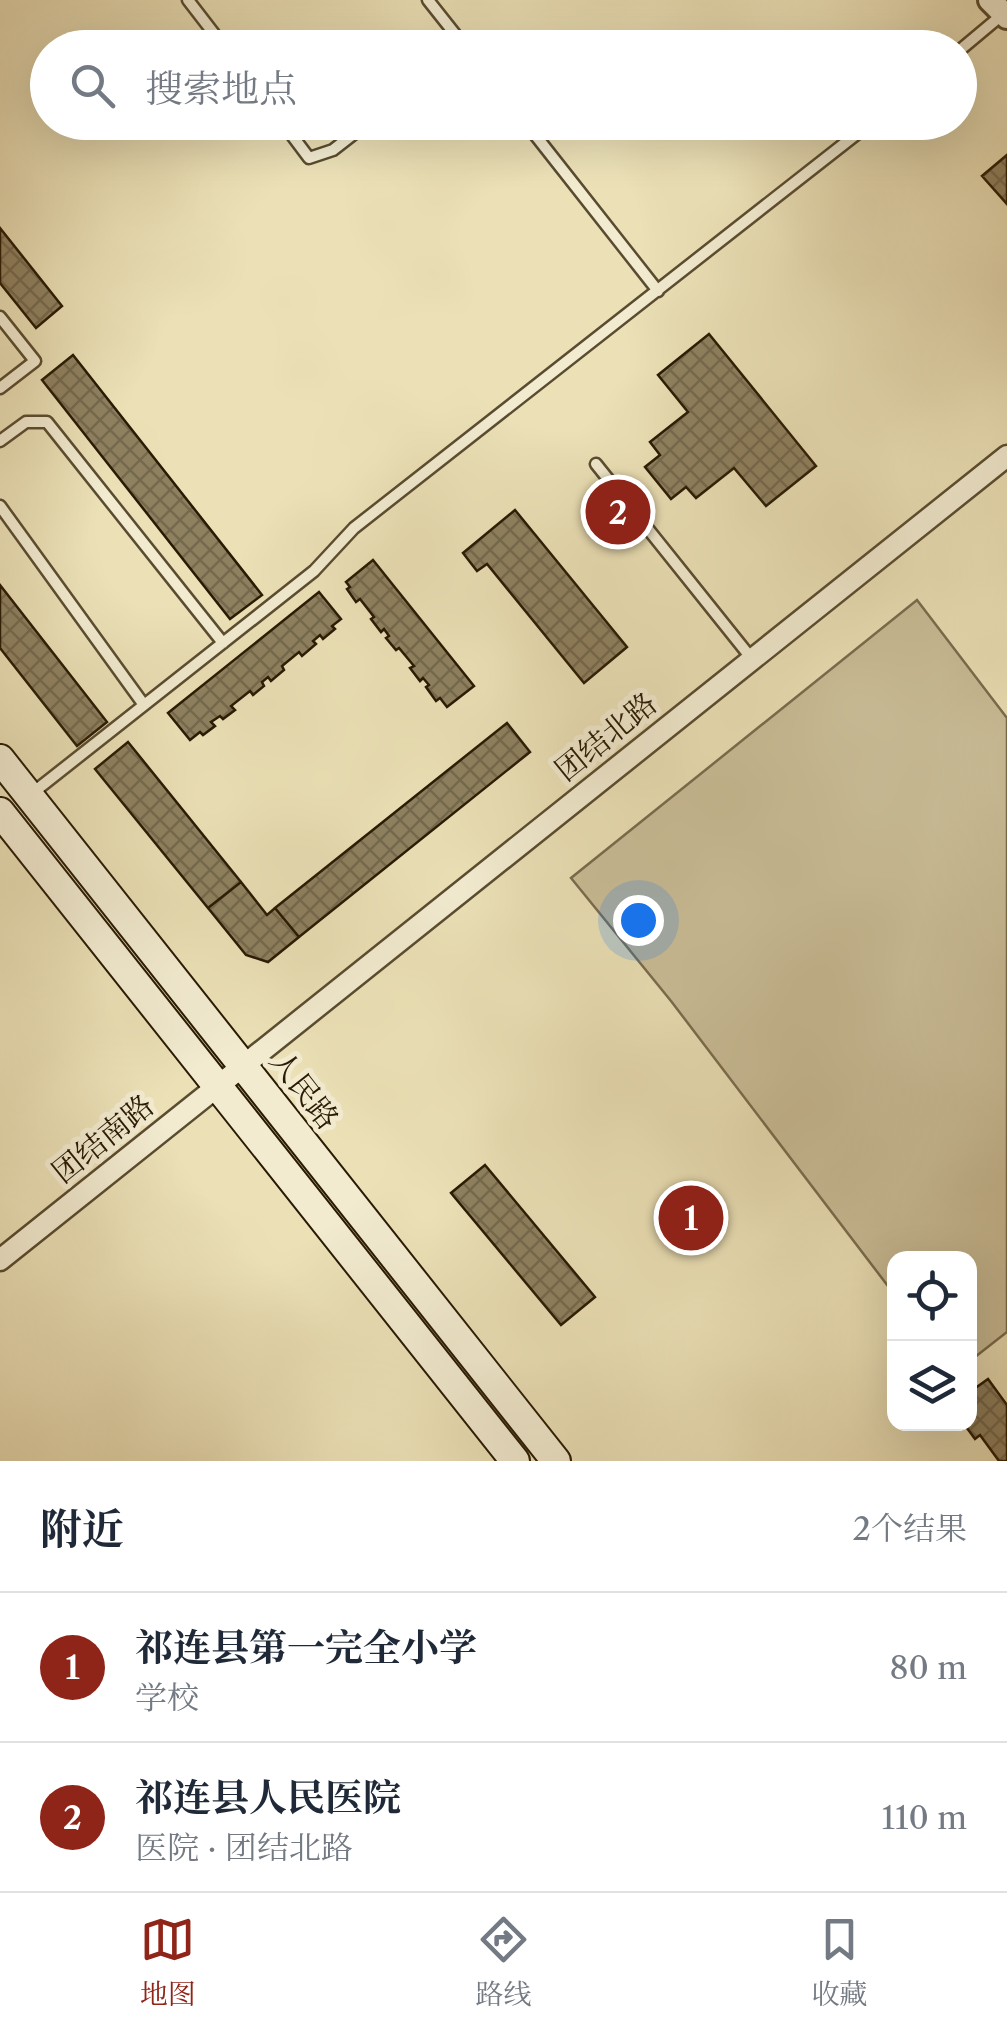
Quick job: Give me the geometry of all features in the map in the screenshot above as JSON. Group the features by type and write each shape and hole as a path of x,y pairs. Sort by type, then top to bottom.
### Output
{"main road":[{"name":"人民路","path":"0,759 556,1461"},
{"path":"0,812 515,1461"}],"street":[{"name":"团结北路","path":"243,1066 1007,456"},
{"name":"团结南路","path":"0,1260 243,1066"}],"lane":[{"path":"188,0 210,30"},
{"path":"428,0 452,30"},
{"path":"977,33 1000,10"},
{"path":"296,140 310,158 333,150 346,140"},
{"path":"539,140 658,291"},
{"path":"29,796 314,571 354,528 849,140"},
{"path":"0,318 35,361 0,388"},
{"path":"0,441 26,422 47,422 223,643"},
{"path":"596,464 752,659"},
{"path":"0,506 144,706"}],"shaded area":[{"path":"917,600 1007,718 1007,1332 977,1356 977,1251 887,1251 887,1285 671,1001 571,878"}],"building":[{"path":"1007,155 1007,204 982,176"},
{"path":"0,228 62,306 36,328 0,283"},
{"path":"709,334 816,466 766,506 734,468 696,498 686,487 671,499 645,467 660,455 650,442 688,412 658,375"},
{"path":"73,355 262,595 230,619 42,380"},
{"path":"515,510 627,647 584,683 487,564 477,571 463,553"},
{"path":"373,560 474,686 447,707 440,698 436,701 426,687 429,685 423,678 420,681 410,668 414,666 386,638 389,636 384,629 381,632 360,599 356,602 347,589 350,587 346,582"},
{"path":"0,585 107,722 77,746 0,648"},
{"path":"319,592 341,619 332,626 335,629 323,639 320,635 302,656 299,652 271,681 268,677 253,695 250,691 231,706 235,710 211,722 215,726 190,740 168,713"},
{"path":"507,723 530,752 299,937 275,908"},
{"path":"128,742 241,882 208,908 95,769"},
{"path":"241,882 267,915 275,908 299,937 268,962 246,955 208,908"},
{"path":"485,1165 595,1297 561,1325 451,1193"},
{"path":"988,1379 1007,1405 1007,1461 999,1461 980,1435 975,1439 969,1431 977,1431 977,1387"}],"place":[{"name":"祁连县人民医院","path":"618,512"},
{"name":"祁连县第一完全小学","path":"691,1218"}]}
